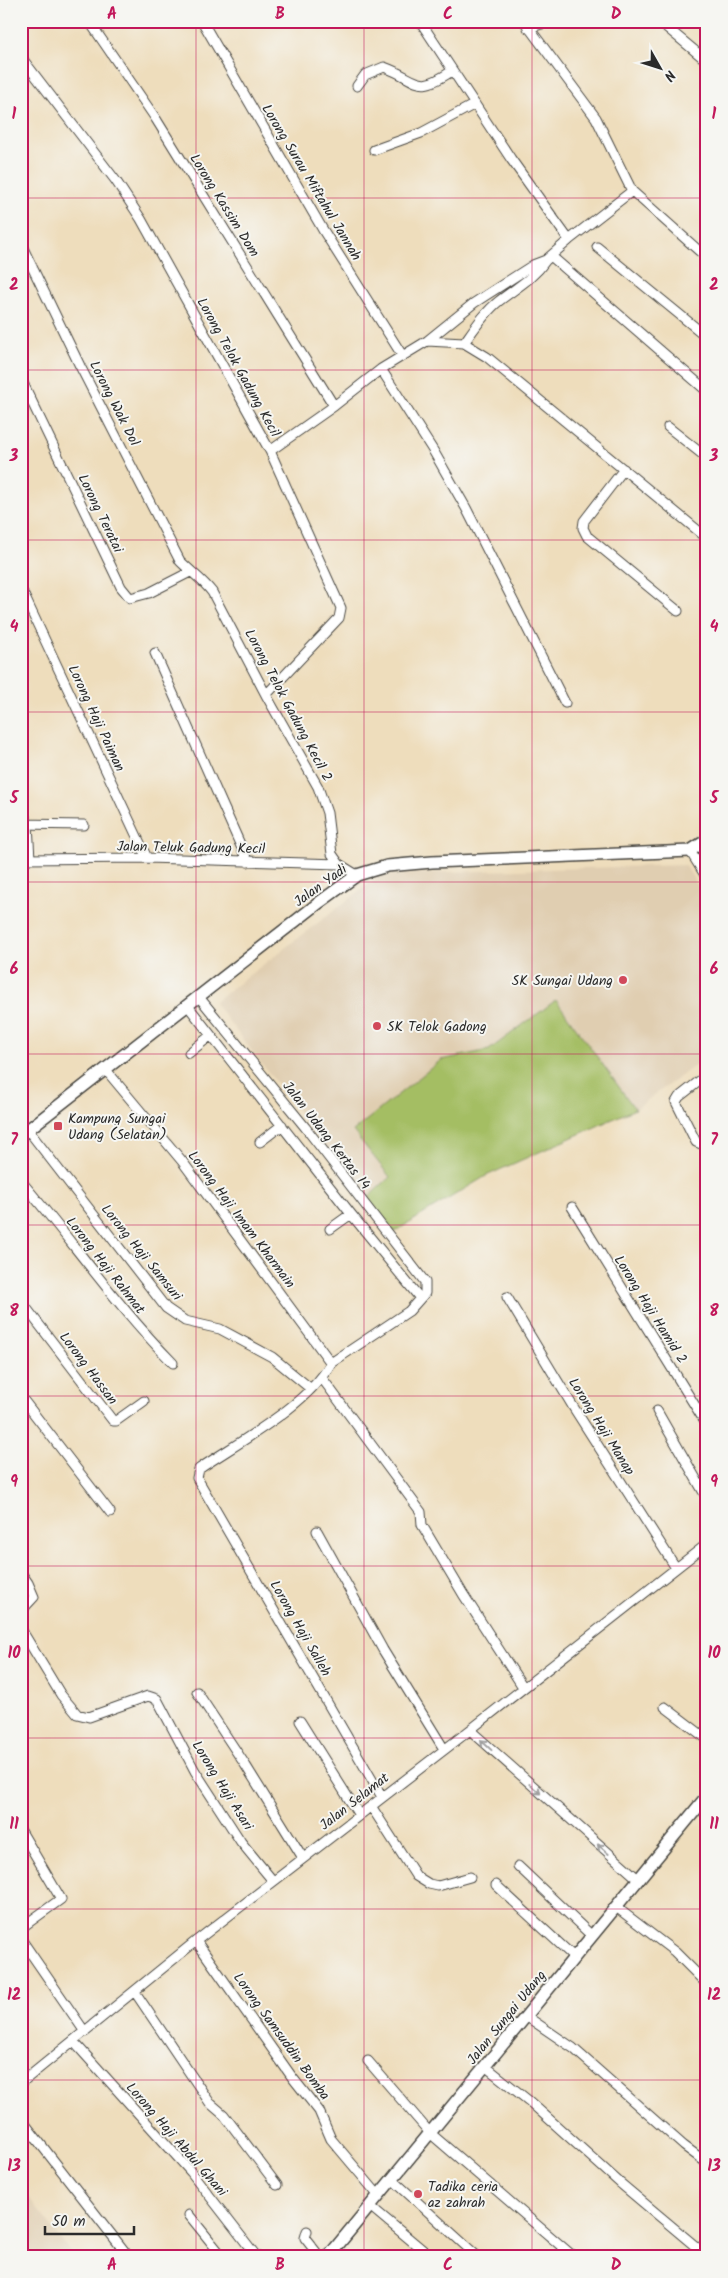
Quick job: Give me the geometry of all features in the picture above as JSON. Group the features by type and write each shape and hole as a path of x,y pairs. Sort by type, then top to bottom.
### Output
{"street":[{"name":"Lorong Kassim Dom","path":"89,21 156,119 334,406"},
{"name":"Lorong Surau Miftahul Jannah","path":"202,21 323,230 402,355"},
{"path":"420,21 520,172 569,240"},
{"path":"526,24 552,21"},
{"path":"659,21 707,61"},
{"path":"526,24 596,118 632,191 707,258"},
{"name":"Lorong Telok Gadung Kecil","path":"21,57 116,181 141,219 270,451 341,608 339,618 266,695"},
{"path":"357,86 365,75 384,67 421,85 434,83 452,70"},
{"path":"374,150 421,133 475,104"},
{"path":"464,343 498,302 525,284 569,240 632,191"},
{"name":"Lorong Wak Dol","path":"21,244 80,366 176,552 190,572"},
{"path":"597,247 707,336"},
{"path":"270,451 334,406 381,369 427,341 474,303 533,265 549,258"},
{"path":"549,258 707,390"},
{"path":"427,341 464,343 487,358 523,384 707,538"},
{"path":"381,369 434,452 466,508 565,703"},
{"name":"Lorong Teratai","path":"21,379 121,587 130,598 149,593 190,572"},
{"path":"668,427 707,458"},
{"path":"624,469 584,521 583,528 587,536 678,611"},
{"name":"Lorong Telok Gadung Kecil 2","path":"190,572 204,581 212,592 266,695 318,787 327,813 332,854 339,864"},
{"name":"Lorong Haji Paiman","path":"21,589 147,858"},
{"path":"155,653 248,862"},
{"path":"21,809 25,824 26,859"},
{"path":"25,824 84,825"},
{"name":"Jalan Yadi","path":"25,1133 320,902 358,875 387,866 432,862 690,851 706,841"},
{"path":"690,851 707,878"},
{"name":"Jalan Teluk Gadung Kecil","path":"26,859 147,858 339,864 358,875"},
{"name":"Jalan Udang Kertas 14","path":"199,997 306,1127 425,1282 422,1295"},
{"path":"188,1006 351,1214 422,1295 408,1311 331,1363 322,1378 311,1389"},
{"path":"189,1053 210,1036"},
{"name":"Lorong Haji Imam Kharmain","path":"106,1070 188,1168 331,1363"},
{"path":"707,1075 679,1096 676,1106 696,1142 707,1146"},
{"path":"260,1142 282,1125"},
{"name":"Lorong Haji Samsuri","path":"25,1133 166,1308 185,1322 220,1329 272,1357 311,1389"},
{"name":"Lorong Haji Rahmat","path":"21,1182 49,1214 137,1326 173,1363"},
{"name":"Lorong Haji Hamid 2","path":"572,1207 707,1425"},
{"path":"330,1230 351,1214"},
{"name":"Lorong Haji Manap","path":"507,1297 572,1405 676,1568"},
{"name":"Lorong Hassan","path":"21,1301 112,1421 116,1421 144,1401"},
{"path":"322,1378 420,1512 422,1525 463,1594 523,1687"},
{"name":"Lorong Haji Salleh","path":"311,1389 275,1418 199,1469 197,1478 382,1797"},
{"path":"21,1397 110,1512"},
{"path":"657,1411 707,1498"},
{"path":"317,1531 382,1650 444,1749"},
{"name":"Jalan Selamat","path":"21,2083 196,1941 707,1544"},
{"path":"21,1574 28,1582 34,1597 21,1611"},
{"name":"Lorong Haji Asari","path":"21,1629 61,1695 77,1714 89,1717 148,1696 157,1699 195,1771 242,1842 273,1881"},
{"path":"197,1692 303,1858"},
{"path":"665,1707 707,1739"},
{"path":"300,1721 359,1814"},
{"path":"470,1730 638,1879"},
{"name":"Jalan Sungai Udang","path":"328,2256 707,1796"},
{"path":"370,1806 416,1876 429,1884 438,1886 470,1877"},
{"path":"21,1831 61,1899 21,1928"},
{"path":"518,1866 592,1936"},
{"path":"496,1885 574,1957"},
{"path":"616,1907 674,1952 707,1984"},
{"path":"21,1939 85,2032"},
{"name":"Lorong Samsuddin Bomba","path":"196,1941 292,2077 319,2110 330,2139 378,2196"},
{"path":"135,1992 210,2103 224,2115 277,2185"},
{"path":"526,2016 573,2048 684,2146 707,2163"},
{"name":"Lorong Haji Abdul Ghani","path":"73,2041 191,2172 257,2257"},
{"path":"368,2061 430,2133 574,2257"},
{"path":"485,2066 529,2100 620,2183 707,2256"},
{"path":"21,2119 129,2257"},
{"path":"392,2179 478,2257"},
{"path":"370,2206 431,2257"},
{"path":"189,2215 223,2257"},
{"path":"307,2231 305,2238 328,2256"}],"shaded area":[{"name":"SK Telok Gadong","path":"685,865 707,900 707,1057 635,1109 556,1000 489,1050 441,1060 353,1131 390,1177 366,1199 214,1002 382,874"},
{"path":"21,2187 74,2257 21,2257"}],"green space":[{"path":"556,1000 635,1109 486,1176 394,1232 366,1199 390,1177 353,1131 441,1060 489,1050"}],"place":[{"name":"SK Sungai Udang","path":"623,980"},
{"name":"SK Telok Gadong","path":"377,1026"},
{"name":"Kampung Sungai Udang (Selatan)","path":"58,1126"},
{"name":"Tadika ceria az zahrah","path":"418,2194"}]}
